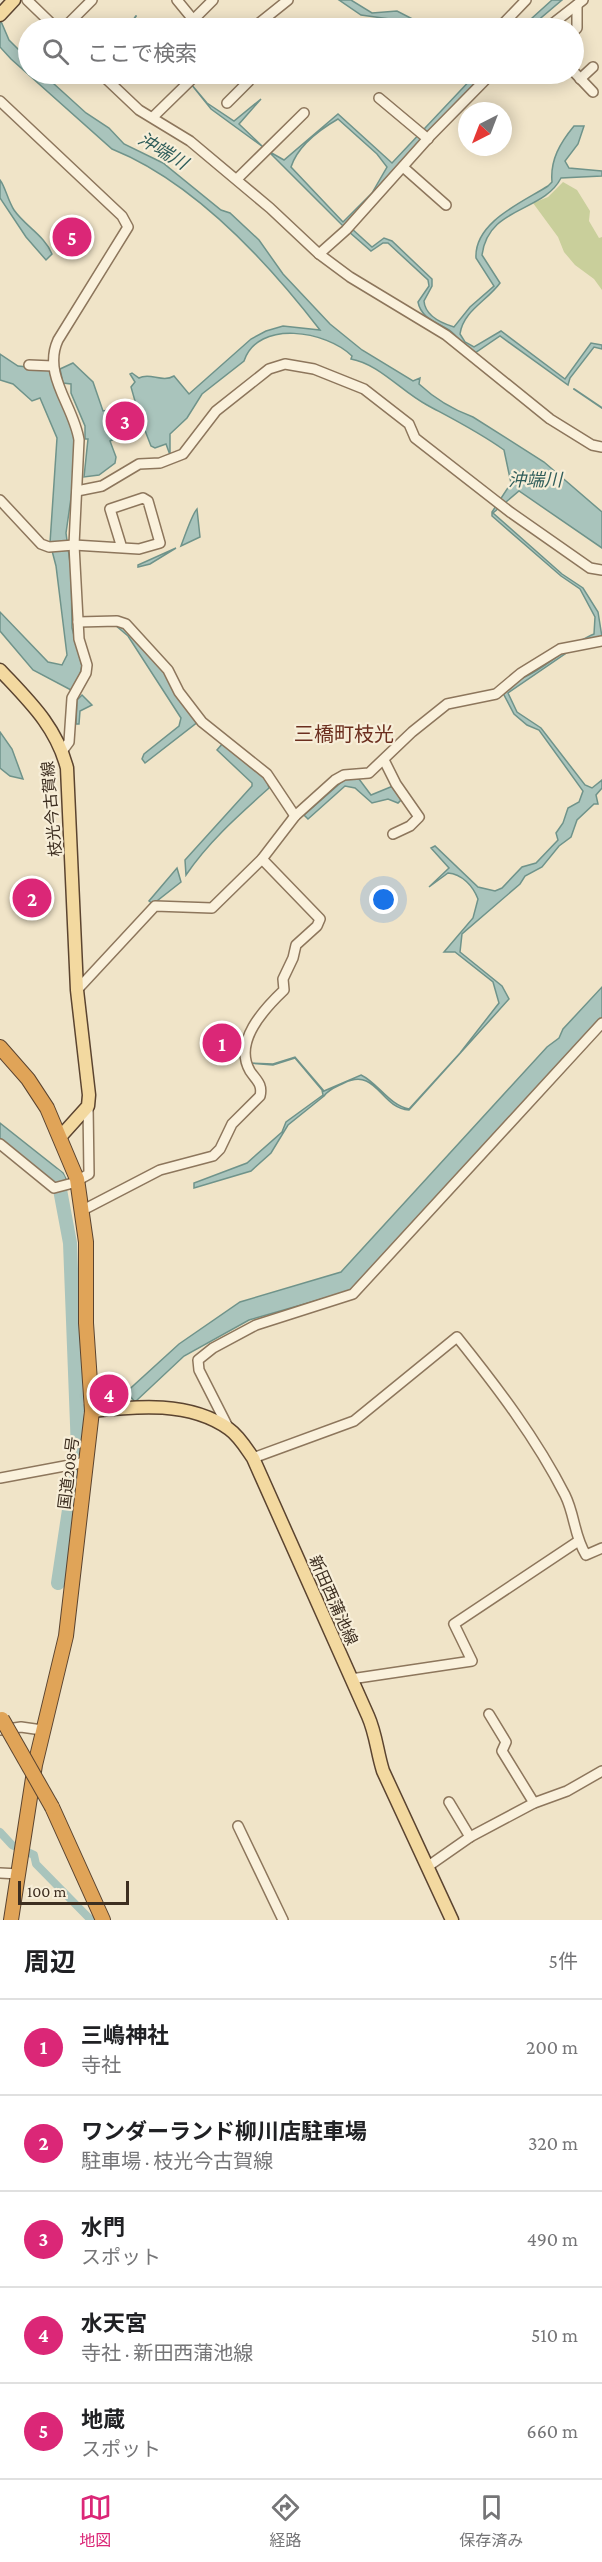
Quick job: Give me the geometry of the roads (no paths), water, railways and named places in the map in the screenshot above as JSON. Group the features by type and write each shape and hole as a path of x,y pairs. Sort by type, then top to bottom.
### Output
{"highway":[{"name":"国道208号","path":"0,1047 28,1079 61,1136 83,1210 92,1411 66,1636 39,1730 19,1874 10,1920"},
{"path":"1,1722 50,1808 101,1920"}],"main road":[{"path":"0,15 13,2"},
{"name":"枝光今古賀線","path":"0,670 39,712 52,729 63,750 69,788 77,990 88,1067 88,1106"},
{"path":"61,1136 88,1106"},
{"name":"新田西蒲池線","path":"92,1411 154,1406 191,1413 229,1429 253,1458 376,1736 377,1752 383,1771 452,1920"}],"street":[{"path":"27,0 46,18"},
{"path":"74,18 92,0"},
{"path":"177,0 191,18"},
{"path":"195,18 213,0"},
{"path":"509,18 526,0"},
{"path":"560,18 580,2"},
{"path":"578,18 580,2"},
{"path":"264,18 281,3"},
{"path":"584,72 593,67"},
{"path":"584,83 593,92"},
{"path":"111,84 129,103 190,141 237,179 319,254 357,282 446,335 550,420 592,445 602,447"},
{"path":"153,117 187,84"},
{"path":"227,103 246,84"},
{"path":"319,254 348,227 403,167 425,136 480,84"},
{"path":"379,98 425,136"},
{"path":"0,101 123,216 128,227 99,278 58,340 52,357 59,388 77,426 79,450 74,545 78,622 86,673 72,698 69,742 63,750"},
{"path":"237,179 304,113"},
{"path":"403,167 446,205"},
{"path":"77,491 102,486 139,464 160,463 183,454 216,411 269,369 285,364 314,369 364,389 409,424 416,438 510,512 590,568 602,570"},
{"path":"29,365 53,366"},
{"path":"0,500 41,544 49,547 74,545 122,548 139,549 160,543 148,501 143,498 110,509 122,548"},
{"path":"78,622 117,621 126,624 168,670 179,692 202,722 267,774 295,816"},
{"path":"77,990 156,906 212,908 224,899 262,859 295,816 336,780 344,775 369,773 447,704 496,694 521,673 560,648 602,641"},
{"path":"384,760 396,784 419,817 410,826 393,834"},
{"path":"83,1210 160,1170 213,1156 220,1149 232,1124 260,1096 259,1082 248,1068 246,1040 266,1008 284,990 283,980 294,958 296,945 317,926 320,919 262,859"},
{"path":"229,1429 199,1370 198,1360 213,1348 256,1324 353,1294 602,1023"},
{"path":"0,1144 54,1188 75,1181 89,1174 88,1106"},
{"path":"253,1458 354,1421 457,1337 514,1409 561,1488 566,1497 577,1542 586,1555 602,1548"},
{"path":"0,1478 86,1462"},
{"path":"351,1678 472,1661 454,1623 577,1542"},
{"path":"489,1714 506,1742 502,1751 534,1803"},
{"path":"1,1722 39,1730"},
{"path":"427,1867 470,1837 534,1803 567,1791 602,1771"},
{"path":"449,1802 470,1837"},
{"path":"238,1826 283,1920"},
{"path":"0,1873 19,1874"}],"water":[{"path":"339,0 351,0 372,13 397,11 411,18 383,18 361,15"},
{"path":"552,0 562,0 541,18 532,18"},
{"path":"0,19 9,40 18,49 18,65 0,47"},
{"name":"沖端川","path":"39,84 54,84 86,113 109,128 124,144 163,163 221,210 230,213 259,240 283,274 330,324 362,350 413,381 420,378 419,384 438,399 473,417 544,462 602,512 602,548 519,491 493,513 562,574 583,588 598,612 602,637 568,652 508,693 517,712 541,728 585,785 592,788 602,780 602,788 596,795 598,804 594,804 577,820 571,837 559,846 542,867 525,876 520,884 462,934 460,952 502,986 509,999 409,1110 391,1103 371,1084 355,1079 333,1088 288,1125 271,1153 251,1171 194,1188 194,1183 247,1163 282,1132 286,1122 323,1095 322,1090 295,1058 273,1065 249,1063 273,1064 295,1057 324,1091 361,1075 395,1103 409,1109 460,1053 499,1003 493,982 455,952 444,952 473,918 478,899 466,882 453,874 448,873 429,887 449,868 431,848 435,846 478,887 495,891 502,888 522,867 536,863 558,840 556,833 563,823 568,808 579,802 583,791 539,730 527,725 514,714 503,693 513,683 594,634 595,617 580,589 561,576 492,516 492,512 511,483 504,450 418,399 371,366 351,359 352,356 341,347 327,340 294,333 278,334 263,339 252,348 244,361 202,394 187,418 170,434 170,455 166,444 155,448 151,446 144,428 131,432 122,406 135,401 131,387 135,382 130,374 139,378 174,376 189,394 251,339 266,331 283,326 320,330 252,251 200,202 172,181 112,149"},
{"path":"191,84 207,103 234,121 261,99 239,124 263,147 211,109"},
{"path":"467,84 474,84 345,228 268,151 284,160 338,114 392,163","holes":["338,119 377,154 387,167 372,193 343,222 291,167 304,145"]},
{"path":"574,126 584,126 578,144 565,161 569,168 602,171 602,176 561,178 542,198 505,218 494,227 486,239 482,255 500,283 466,319 460,334 465,342 474,347 501,331 565,379 591,343 602,345 602,349 594,347 570,378 568,385 500,336 472,355 452,332 422,312 418,302 429,286 428,280 388,243 383,243 371,251 348,231 351,228 372,247 384,238 392,241 432,279 432,286 424,301 427,311 439,321 454,327 470,307 494,286 476,258 477,245 483,234 502,214 552,182 557,152"},
{"path":"0,180 14,210 49,248 52,254 46,260 26,237 0,198"},
{"path":"0,354 18,366 49,369 74,431 73,484 66,533 71,570 72,628 82,666 78,682 71,690 33,670 0,631 0,612 48,662 62,665 67,655 56,566 50,543 57,438 40,398 32,401 13,384 0,380"},
{"path":"73,363 93,382 103,411 114,409 123,435 110,441 116,457 115,463 99,475 84,477 88,439 85,439 85,426 71,393 71,384 63,383 60,369"},
{"path":"197,509 200,537 181,546 190,522"},
{"path":"176,548 150,564 138,567 138,565"},
{"path":"115,625 127,630 150,652 173,681 199,721 145,763 142,759 144,754 179,726 181,718 128,636"},
{"path":"82,695 92,705 80,711 79,724 76,724 77,700"},
{"path":"0,732 12,749 23,779 10,776 0,768"},
{"path":"223,743 266,777 269,788 214,840 186,875 185,860 252,786 252,783 217,750"},
{"path":"345,779 359,779 371,795 393,786 401,800 398,803 388,799 372,803 355,788 345,786 308,819 304,815"},
{"path":"177,868 181,882 153,904 149,901"},
{"path":"602,987 602,1018 353,1290 249,1320 184,1356 135,1402 130,1396 125,1400 105,1406 104,1400 123,1395 179,1344 240,1302 341,1272 547,1047 559,1038 563,1029"},
{"path":"0,1123 63,1173 67,1181 54,1184 0,1138"}],"waterway":[{"path":"574,389 602,408"},
{"path":"108,423 134,415"},
{"path":"55,1176 58,1179 70,1243 78,1450 58,1583"},
{"path":"77,1410 84,1408"},
{"path":"0,1832 12,1845 34,1855 36,1864 91,1920"}],"place":[{"name":"地蔵","path":"72,237"},
{"name":"水門","path":"125,421"},
{"name":"ワンダーランド柳川店駐車場","path":"32,898"},
{"name":"三嶋神社","path":"222,1043"},
{"name":"水天宮","path":"109,1394"}],"district":[{"name":"三橋町枝光","path":"344,734"}]}
